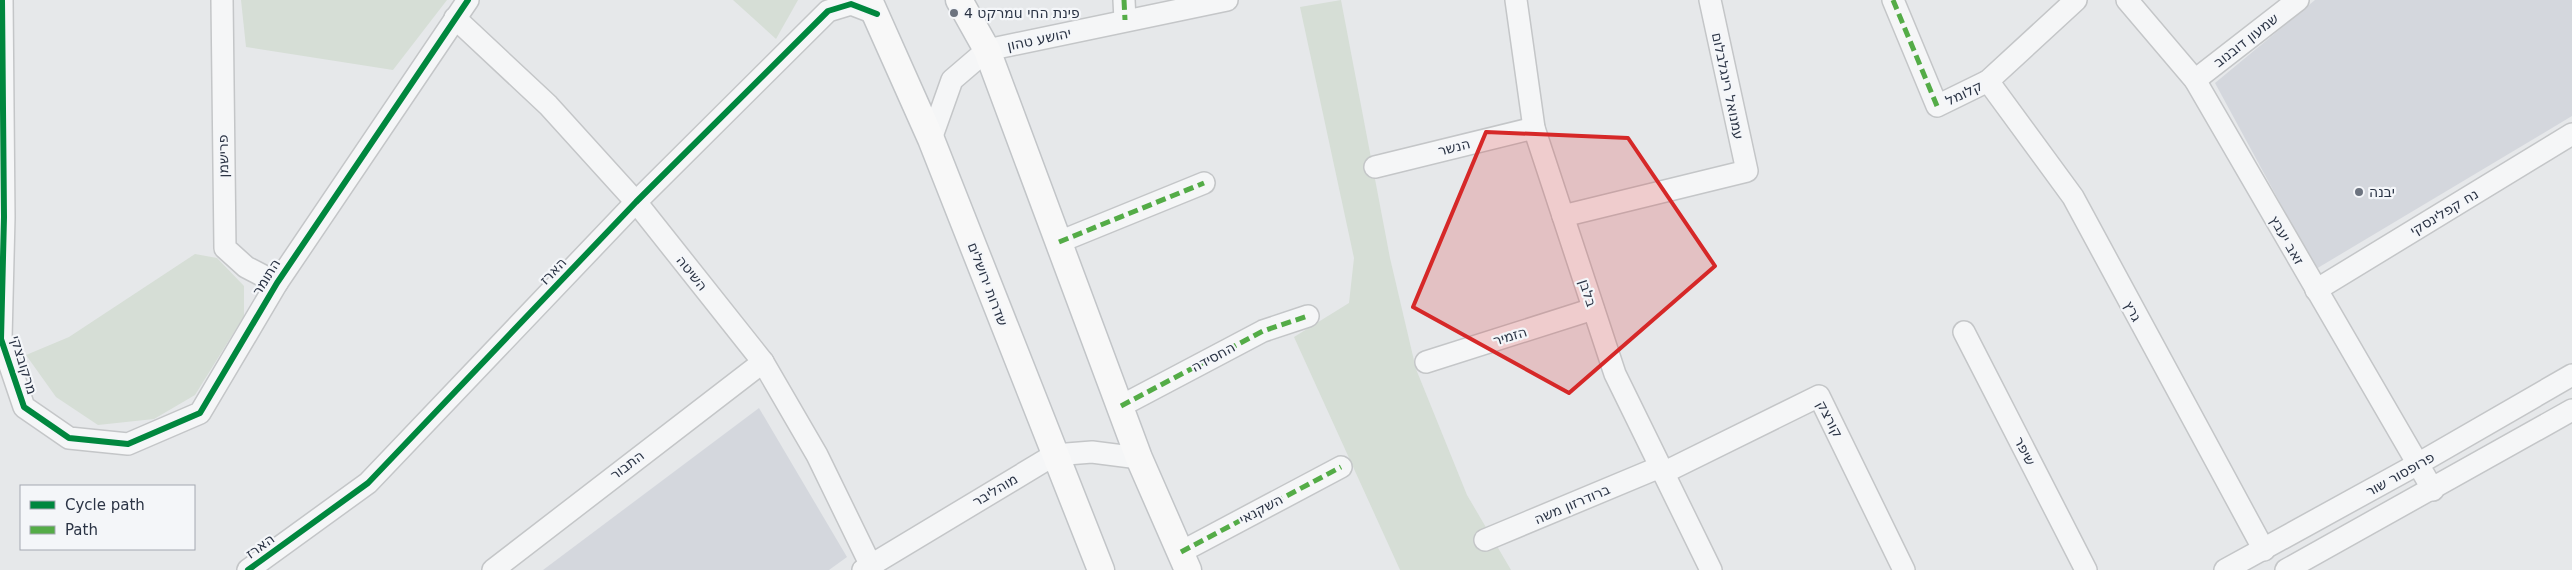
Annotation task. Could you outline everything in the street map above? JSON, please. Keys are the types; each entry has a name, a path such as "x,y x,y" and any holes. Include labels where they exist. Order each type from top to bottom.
{"main road":[{"path":"959,0 987,50 1140,458 1185,561"},
{"name":"שדרות ירושלים","path":"873,7 931,139 1054,455 1101,570"}],"street":[{"name":"מרקובצקי","path":"2,0 1,339 24,407"},
{"name":"פרישמן","path":"222,0 224,248 246,267 277,283"},
{"name":"התומר","path":"24,407 70,438 128,444 200,413 277,283 468,0"},
{"name":"יהושע טהון","path":"931,139 952,80 987,50 1124,10 1227,0"},
{"name":"בלבן","path":"1516,0 1534,128 1614,374 1711,570"},
{"name":"עמנואל רינגלבלום","path":"1563,216 1747,171 1710,0"},
{"name":"קלומל","path":"1893,0 1937,106 1988,81 2076,0"},
{"name":"זאב יעבץ","path":"2127,0 2195,80 2416,465 2433,490"},
{"name":"שמעון דובנוב","path":"2195,80 2298,0"},
{"name":"הארז","path":"248,570 368,483 636,202 828,11 851,4 873,7"},
{"name":"השיטה","path":"455,18 548,105 636,202 763,362 817,455 869,568"},
{"name":"גרץ","path":"1988,81 2073,197 2264,550"},
{"name":"הנשר","path":"1375,167 1534,128"},
{"name":"נח קפלינסקי","path":"2316,290 2572,134"},
{"path":"1059,242 1204,183"},
{"name":"הזמיר","path":"1426,362 1593,309"},
{"name":"החסידה","path":"1120,406 1263,331 1308,316"},
{"name":"שיפר","path":"1964,332 2086,570"},
{"name":"התבור","path":"493,570 763,362"},
{"path":"2286,570 2433,490 2572,408 2564,380"},
{"name":"פרופסור שור","path":"2225,570 2416,465 2564,380"},
{"name":"קורצק","path":"1662,470 1819,396 1904,570"},
{"name":"מוהליבר","path":"869,568 1054,455 1092,452 1140,458"},
{"name":"השקנאי","path":"1185,561 1341,467"},
{"name":"ברודרזון משה","path":"1485,540 1662,470"}],"highlighted area":[{"path":"1486,132 1628,138 1715,266 1569,393 1413,307"}],"shaded area":[{"path":"241,0 447,0 393,70 246,47"},
{"path":"733,0 798,0 776,39"},
{"path":"1341,0 1390,258 1416,369 1467,495 1511,570 1400,570 1294,337 1349,303 1354,258 1300,7"},
{"name":"יבנה","path":"2315,0 2572,0 2572,116 2316,269 2215,83"},
{"path":"195,254 217,258 244,286 244,316 195,395 154,419 98,425 56,397 26,355 69,337"},
{"path":"759,408 847,557 829,570 543,570"}],"marked path":[{"path":"1124,0 1125,20"},
{"path":"1893,0 1937,106"},
{"path":"1059,242 1204,183"},
{"path":"1121,406 1263,331 1308,316"},
{"path":"1181,552 1341,467"}],"cycle path":[{"path":"2,0 4,217 1,339 24,407 69,438 128,444 200,413 277,283 468,0"},
{"path":"248,570 368,483 636,202 828,11 851,4 877,14"}],"place":[{"name":"מרקט 4u פינת החי","path":"954,13"},
{"name":"יבנה","path":"2359,192"}]}
